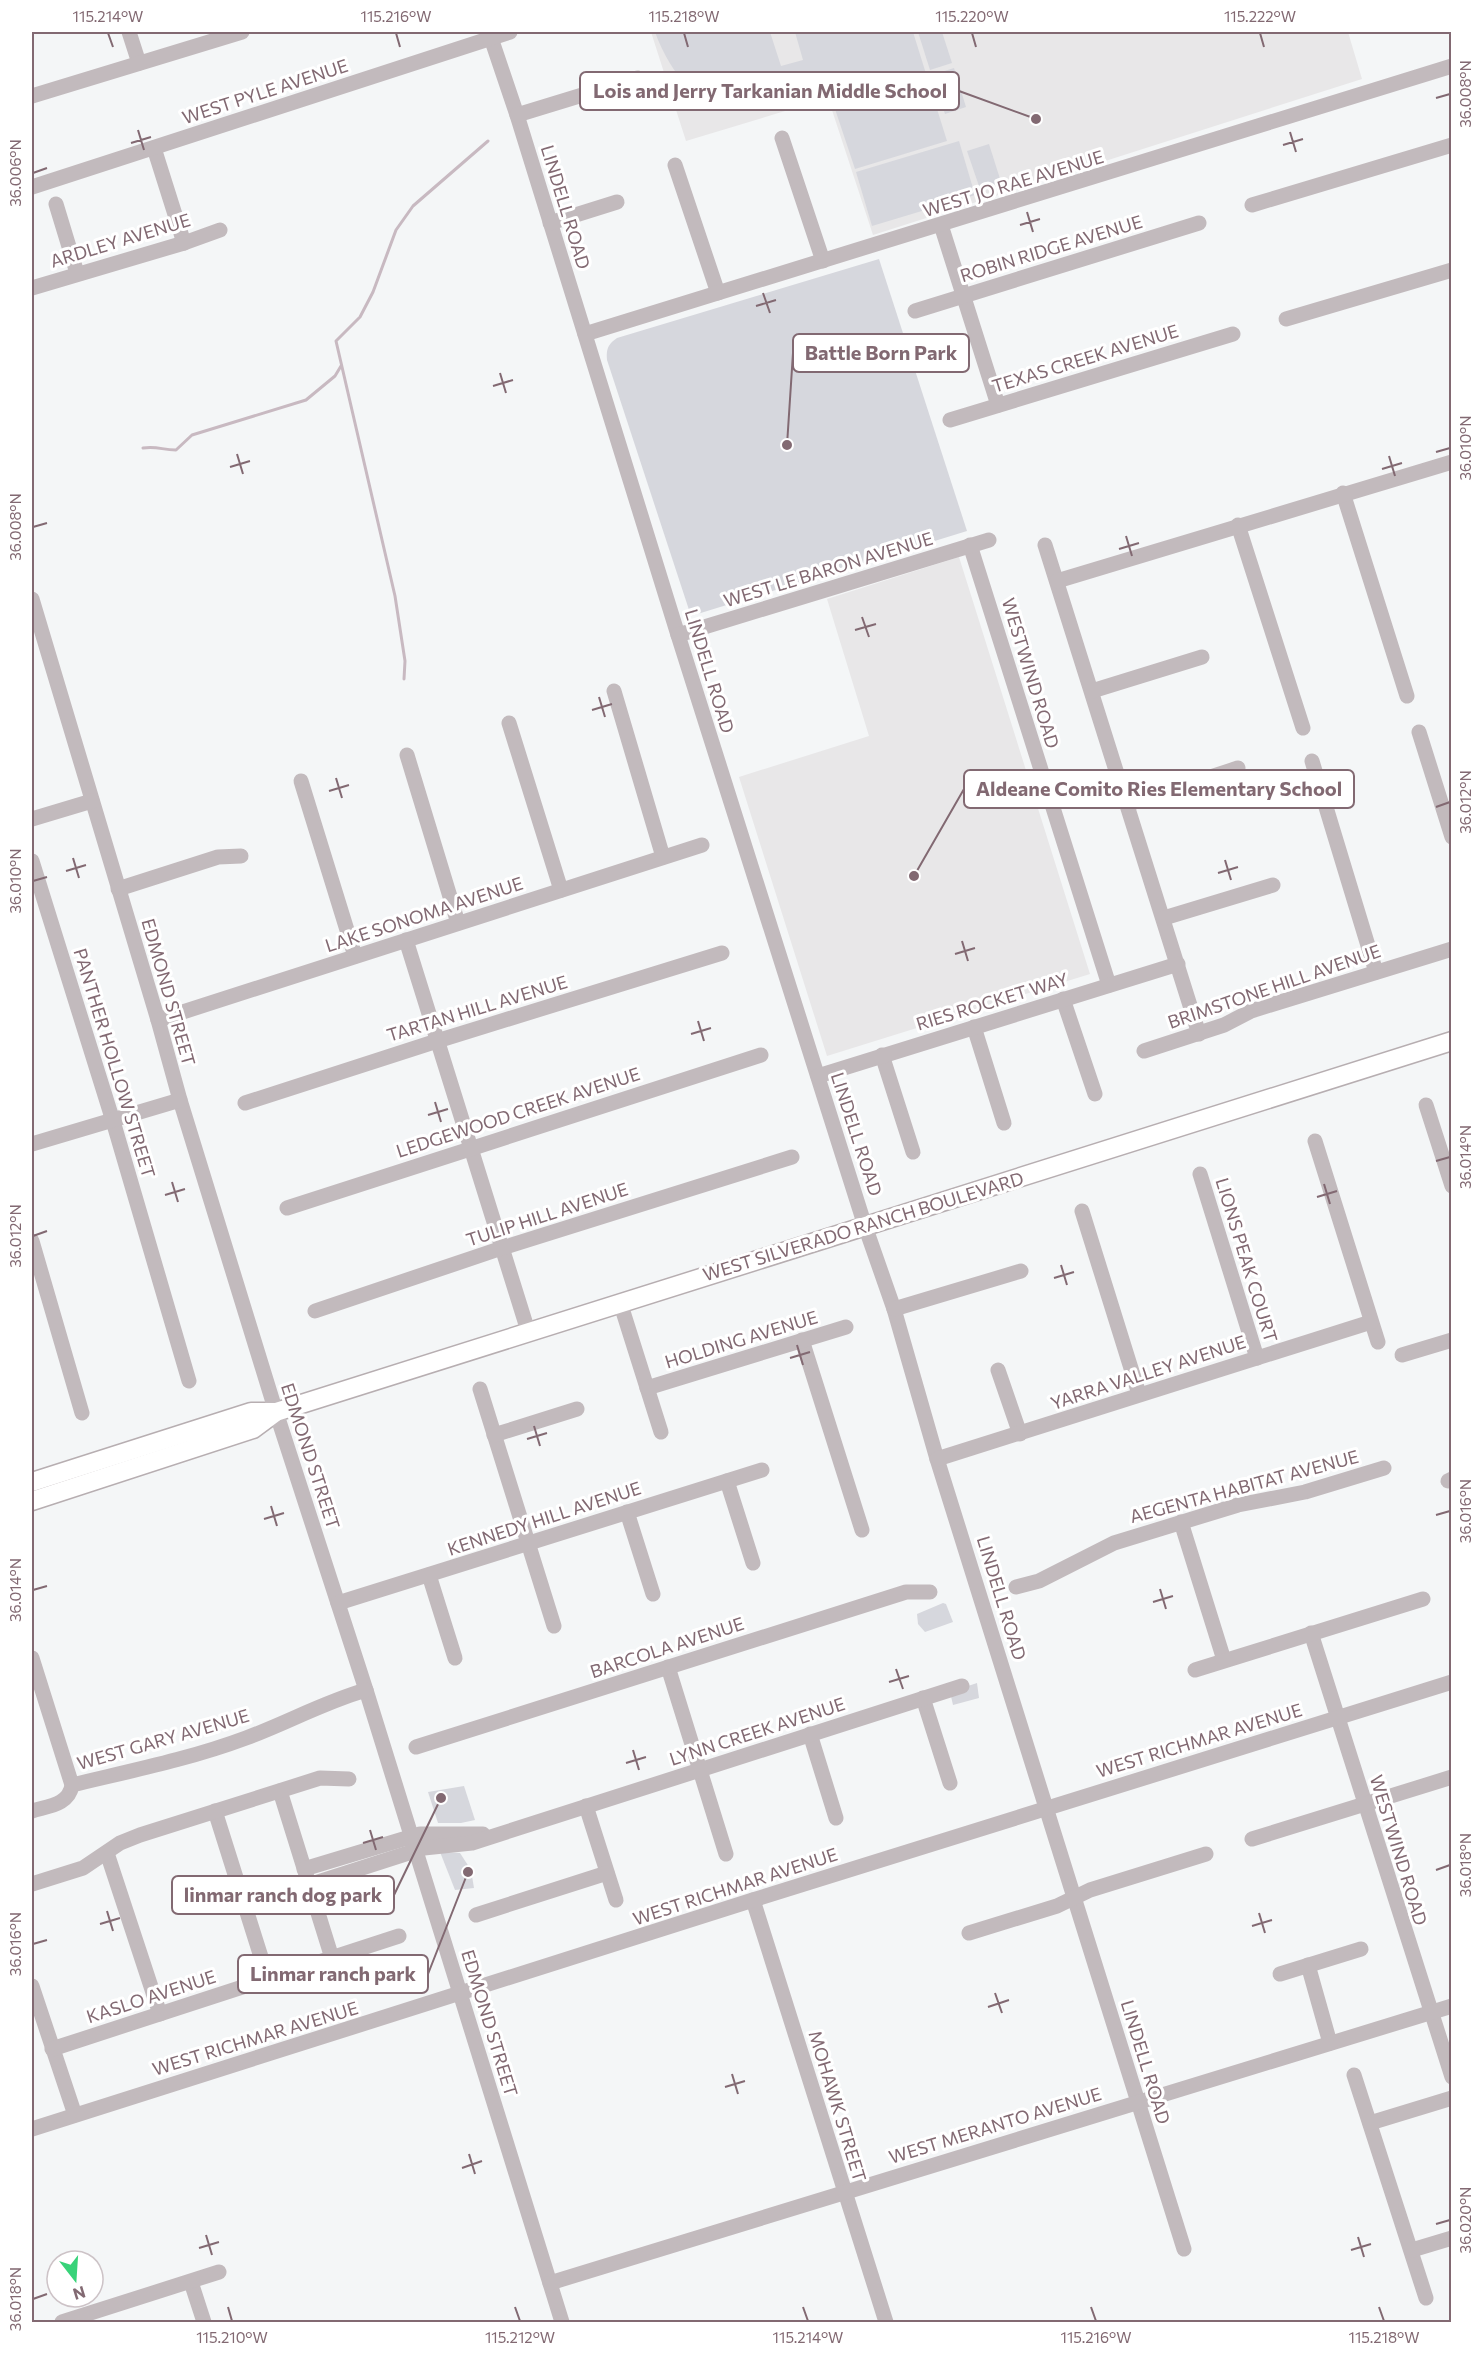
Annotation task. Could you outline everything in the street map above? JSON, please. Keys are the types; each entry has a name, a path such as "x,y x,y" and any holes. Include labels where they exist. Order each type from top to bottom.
{"main road":[{"name":"WEST SILVERADO RANCH BOULEVARD","path":"32,1501 253,1429 276,1413 528,1331 1452,1041"},
{"name":"WEST SILVERADO RANCH BOULEVARD","path":"32,1482 251,1412 276,1413"}],"street":[{"path":"129,32 139,63"},
{"path":"32,96 242,32"},
{"name":"WEST PYLE AVENUE","path":"32,187 490,34 510,32"},
{"name":"LINDELL ROAD","path":"490,34 865,1226 894,1310 937,1459 1184,2249"},
{"name":"WEST JO RAE AVENUE","path":"585,334 1452,66"},
{"path":"517,115 638,78"},
{"path":"782,138 823,261"},
{"path":"1252,205 1452,145"},
{"path":"154,148 184,243"},
{"path":"675,165 718,293"},
{"path":"550,223 617,202"},
{"path":"56,204 77,273"},
{"name":"ROBIN RIDGE AVENUE","path":"915,311 1198,223"},
{"path":"941,225 998,405"},
{"name":"ARDLEY AVENUE","path":"32,288 184,243 220,230"},
{"path":"1286,319 1452,270"},
{"name":"TEXAS CREEK AVENUE","path":"950,420 1233,334"},
{"path":"1057,581 1452,462"},
{"path":"1343,493 1407,696"},
{"path":"1238,525 1303,729"},
{"name":"WEST LE BARON AVENUE","path":"678,635 989,540"},
{"name":"WESTWIND ROAD","path":"970,545 1109,985"},
{"path":"1045,545 1199,1034"},
{"name":"EDMOND STREET","path":"32,599 180,1100 276,1413 366,1690 562,2322"},
{"path":"1092,691 1202,657"},
{"path":"614,691 663,858"},
{"path":"509,723 561,890"},
{"path":"1419,732 1452,837"},
{"path":"406,755 458,923"},
{"path":"1312,760 1376,972"},
{"path":"1128,804 1238,768"},
{"path":"301,781 355,956"},
{"path":"32,819 92,801"},
{"name":"LAKE SONOMA AVENUE","path":"158,1020 702,845"},
{"path":"118,890 218,857 241,856"},
{"name":"PANTHER HOLLOW STREET","path":"32,861 113,1121 189,1381"},
{"path":"1164,918 1273,885"},
{"path":"406,940 528,1331"},
{"name":"BRIMSTONE HILL AVENUE","path":"1144,1051 1224,1025 1251,1011 1452,949"},
{"name":"TARTAN HILL AVENUE","path":"245,1103 722,953"},
{"name":"RIES ROCKET WAY","path":"818,1076 1178,963"},
{"path":"1063,999 1095,1094"},
{"path":"974,1027 1004,1123"},
{"name":"LEDGEWOOD CREEK AVENUE","path":"287,1208 761,1054"},
{"path":"882,1055 913,1152"},
{"path":"32,1144 180,1100"},
{"path":"1426,1105 1452,1186"},
{"path":"1315,1141 1378,1342"},
{"name":"TULIP HILL AVENUE","path":"315,1311 502,1248 792,1157"},
{"name":"LIONS PEAK COURT","path":"1200,1174 1257,1358"},
{"path":"1082,1211 1139,1394"},
{"path":"32,1241 82,1413"},
{"path":"894,1310 1021,1271"},
{"path":"620,1302 661,1432"},
{"name":"YARRA VALLEY AVENUE","path":"937,1459 1371,1322"},
{"name":"HOLDING AVENUE","path":"647,1388 846,1327"},
{"path":"1402,1355 1452,1340"},
{"path":"802,1341 862,1530"},
{"path":"998,1370 1020,1434"},
{"path":"480,1389 554,1626"},
{"path":"494,1436 577,1409"},
{"name":"AEGENTA HABITAT AVENUE","path":"1016,1587 1039,1581 1114,1543 1238,1505 1305,1492 1384,1468"},
{"name":"KENNEDY HILL AVENUE","path":"338,1603 762,1470"},
{"path":"726,1480 753,1563"},
{"path":"627,1512 653,1594"},
{"path":"1180,1522 1224,1660"},
{"path":"429,1575 455,1658"},
{"name":"BARCOLA AVENUE","path":"416,1747 906,1592 930,1592"},
{"path":"1195,1670 1423,1599"},
{"name":"WESTWIND ROAD","path":"1311,1633 1452,2077"},
{"path":"32,1658 71,1790"},
{"path":"668,1667 726,1854"},
{"name":"WEST RICHMAR AVENUE","path":"32,2129 753,1900 1452,1682"},
{"name":"LYNN CREEK AVENUE","path":"304,1869 414,1844 464,1845 962,1686"},
{"name":"WEST GARY AVENUE","path":"32,1811 62,1801 71,1790 246,1738 337,1698 366,1690"},
{"path":"923,1698 950,1783"},
{"path":"810,1734 836,1818"},
{"path":"1252,1839 1452,1777"},
{"path":"32,1884 83,1868 140,1835 320,1778 349,1779"},
{"path":"280,1791 332,1958"},
{"path":"586,1806 616,1900"},
{"path":"215,1811 268,1978"},
{"name":"LYNN CREEK AVENUE","path":"309,1885 414,1844"},
{"path":"107,1853 160,2014"},
{"path":"969,1933 1058,1906 1090,1890 1206,1854"},
{"path":"476,1915 607,1873"},
{"name":"MOHAWK STREET","path":"753,1900 843,2192 886,2322"},
{"name":"KASLO AVENUE","path":"52,2049 399,1936"},
{"path":"1280,1974 1361,1949"},
{"path":"1308,1965 1330,2043"},
{"path":"32,1986 75,2115"},
{"name":"WEST MERANTO AVENUE","path":"550,2283 1452,2006"},
{"path":"1354,2075 1426,2298"},
{"path":"1370,2123 1452,2098"},
{"path":"1412,2250 1452,2238"},
{"path":"62,2322 219,2272"},
{"path":"191,2282 204,2322"}],"shaded area":[{"path":"651,32 1348,32 1362,79 873,235 828,98 686,141"},
{"path":"655,32 770,32 781,66 803,60 795,32 913,32 947,141 855,169 829,91 766,109 738,109 720,106 705,99 680,78 670,64"},
{"path":"918,32 942,32 952,63 930,70"},
{"path":"954,68 966,107 945,114 932,75"},
{"path":"959,141 975,195 872,226 856,172"},
{"path":"989,144 1001,182 980,189 967,151"},
{"path":"879,259 967,531 691,616 607,360 608,347 617,338"},
{"path":"959,557 1090,974 827,1056 739,777 869,736 827,599"},
{"path":"943,1603 946,1604 953,1622 925,1632 918,1624 917,1614"},
{"path":"977,1683 979,1698 953,1705 950,1692"},
{"path":"464,1786 475,1820 461,1823 438,1823 428,1792"},
{"path":"440,1852 460,1853 471,1870 474,1888 455,1890"}],"waterway":[{"path":"404,679 405,661 395,596 336,341 360,317 373,292 396,230 413,206 488,141"},
{"path":"143,448 176,450 192,435 306,400 335,376 341,366"}],"place":[{"name":"Lois and Jerry Tarkanian Middle School","path":"1036,119"},
{"name":"Battle Born Park","path":"787,445"},
{"name":"Aldeane Comito Ries Elementary School","path":"914,876"},
{"name":"linmar ranch dog park","path":"441,1798"},
{"name":"Linmar ranch park","path":"468,1872"}]}
